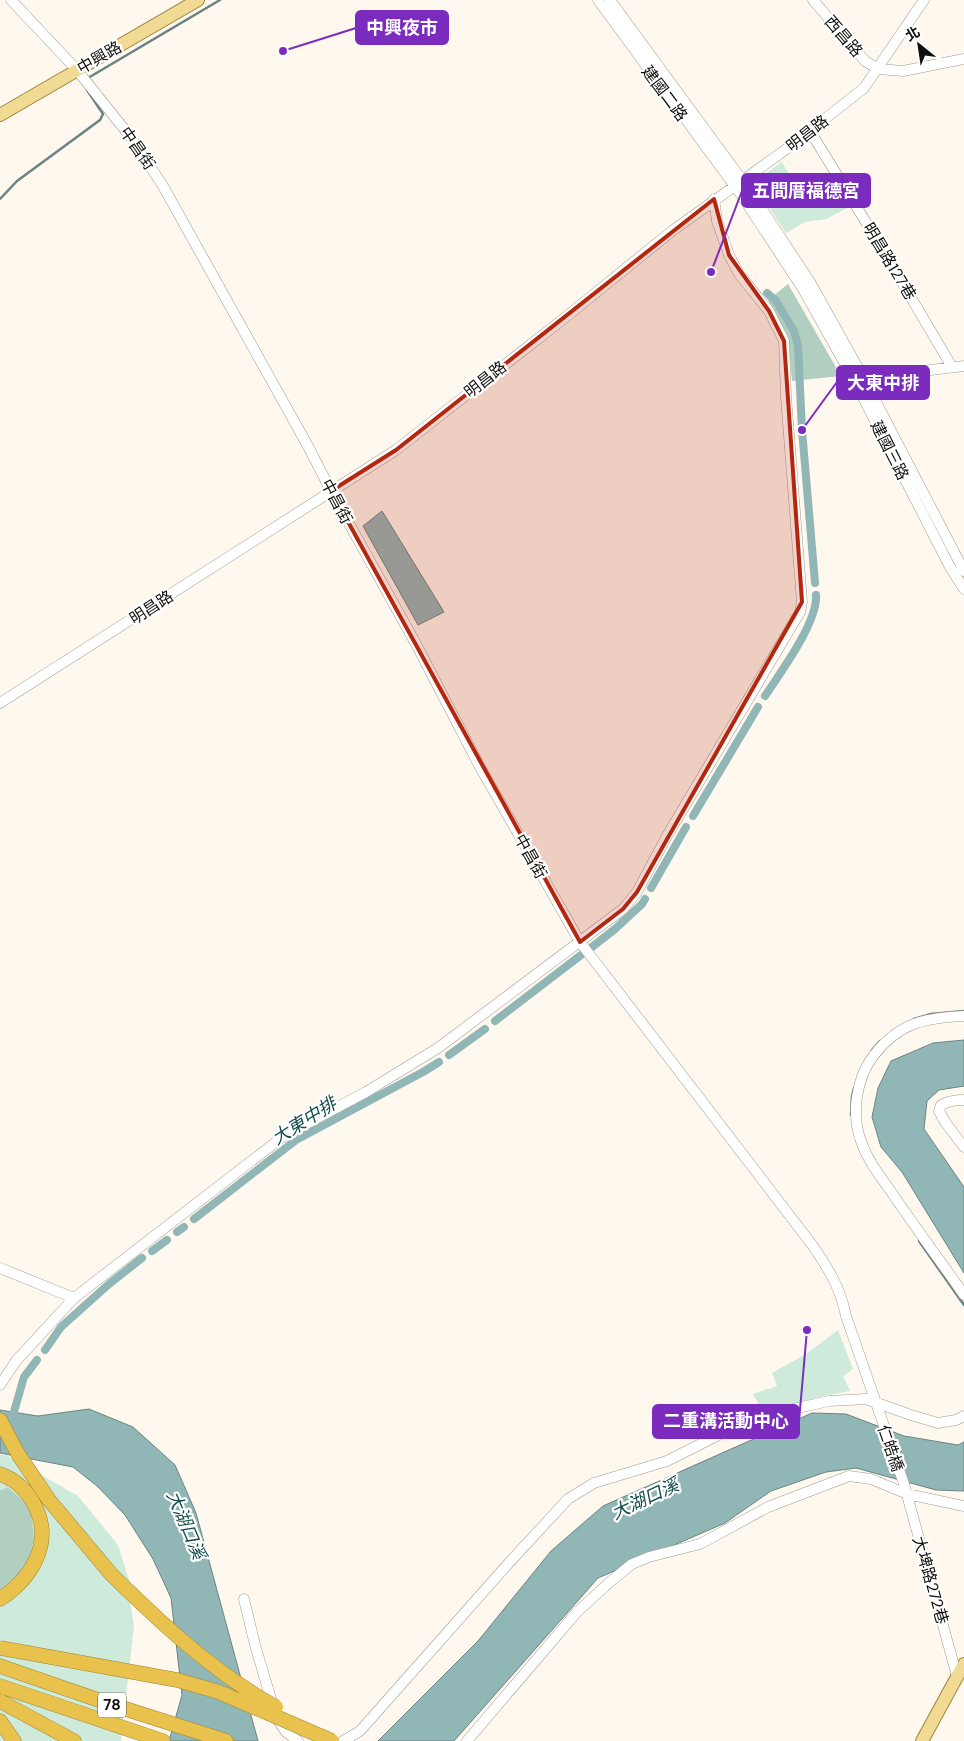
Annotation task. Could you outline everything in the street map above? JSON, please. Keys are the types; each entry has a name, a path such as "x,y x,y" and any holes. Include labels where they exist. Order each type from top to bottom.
{"highway":[{"path":"0,1420 18,1454 49,1500 111,1574 158,1620 219,1669 260,1698 311,1726 333,1741"},
{"path":"0,1474 21,1485 32,1501 40,1518 43,1534 38,1556 31,1570 13,1591 0,1599"},
{"path":"0,1648 177,1680 219,1692 333,1741"},
{"name":"78","path":"0,1666 226,1741"},
{"name":"78","path":"0,1686 163,1741"},
{"path":"0,1701 74,1741"},
{"path":"0,1721 14,1741"}],"main road":[{"name":"中興路","path":"0,114 82,77 198,0"},
{"path":"922,1741 964,1664"}],"street":[{"name":"中昌街","path":"11,0 82,77 133,140 164,186 416,644 480,767 580,942 813,1246 832,1274 876,1402"},
{"name":"建國二路","path":"598,0 738,183"},
{"name":"建國二路","path":"610,0 738,183"},
{"name":"西昌路","path":"813,0 865,61 878,68"},
{"name":"明昌路","path":"0,703 331,492 407,441 672,231 810,131 864,88 924,0"},
{"path":"878,68 903,71 964,59"},
{"name":"明昌路127巷","path":"810,131 952,367"},
{"name":"建國三路","path":"738,183 810,282 858,378 959,565 964,588"},
{"path":"0,1385 16,1361 74,1298 285,1135 366,1092 438,1048 623,909 637,892 667,836 800,612 802,602 784,341 769,312 740,274 729,255 717,220 714,200"},
{"path":"858,378 964,366"},
{"path":"964,1016 932,1018 904,1028 881,1046 870,1060 862,1075 856,1101 856,1119 865,1152 964,1295"},
{"path":"964,1100 954,1100 945,1103 939,1111 964,1147"},
{"path":"0,1268 74,1298"},
{"path":"344,1741 360,1731 457,1620 568,1499 594,1483 667,1461 752,1418 829,1401 866,1399 938,1423 956,1420 964,1416"},
{"name":"仁皓橋","path":"876,1402 905,1489"},
{"path":"467,1741 577,1612 632,1564 649,1557 700,1544 768,1507 849,1476 871,1479 964,1506"},
{"name":"大埤路272巷","path":"905,1489 957,1676"},
{"path":"244,1599 255,1645 277,1719 286,1732 298,1741"}],"highlighted area":[{"path":"714,199 729,255 769,311 784,341 802,602 637,892 623,909 580,942 331,491 396,450"}],"green space":[{"path":"782,162 793,181 834,176 851,206 826,219 805,222 786,233 756,188 758,179"},
{"path":"788,284 841,376 792,381 788,336 768,300"},
{"path":"838,1330 853,1369 843,1376 850,1391 763,1412 753,1394 777,1386 772,1373 806,1354"},
{"path":"0,1455 6,1455 78,1496 118,1545 131,1586 130,1601 134,1626 121,1741 0,1741"},
{"path":"7,1487 31,1510 34,1540 27,1566 0,1590 0,1490"}],"water":[{"path":"382,511 444,612 418,625 363,526"},
{"path":"964,1040 964,1086 939,1090 927,1101 924,1129 964,1187 964,1273 902,1172 881,1147 872,1117 878,1088 891,1061 933,1043"},
{"name":"大湖口溪","path":"89,1409 133,1427 175,1465 196,1513 258,1741 169,1741 182,1695 171,1598 153,1559 125,1515 97,1486 73,1467 0,1453 0,1410 38,1416"},
{"name":"大湖口溪","path":"812,1413 846,1414 904,1436 958,1445 964,1442 964,1491 936,1490 856,1468 826,1472 771,1491 725,1523 598,1578 454,1741 378,1741 478,1641 551,1551 603,1506"}],"waterway":[{"path":"88,78 220,0"},
{"path":"0,199 17,181 100,120 103,114 87,90"},
{"name":"大東中排","path":"767,293 776,301 794,331 798,346 802,430 815,583"},
{"name":"大東中排","path":"765,696 805,633 815,606 816,595"},
{"name":"大東中排","path":"693,816 758,707"},
{"name":"大東中排","path":"651,888 686,827"},
{"name":"大東中排","path":"592,947 615,929 645,899"},
{"name":"大東中排","path":"495,1021 581,955"},
{"path":"914,1019 931,1014 964,1011"},
{"name":"大東中排","path":"449,1055 485,1029"},
{"path":"872,1050 880,1041"},
{"name":"大東中排","path":"194,1219 296,1140 439,1062"},
{"path":"851,1115 854,1088"},
{"name":"大東中排","path":"177,1232 184,1227"},
{"name":"大東中排","path":"152,1251 167,1240"},
{"path":"919,1241 964,1305"},
{"name":"大東中排","path":"45,1350 61,1327 109,1284 142,1258"},
{"name":"大東中排","path":"11,1422 24,1377 37,1360"}],"place":[{"name":"中興夜市","path":"283,51"},
{"name":"五間厝福德宮","path":"711,272"},
{"name":"大東中排","path":"802,430"},
{"name":"二重溝活動中心","path":"807,1330"}]}
